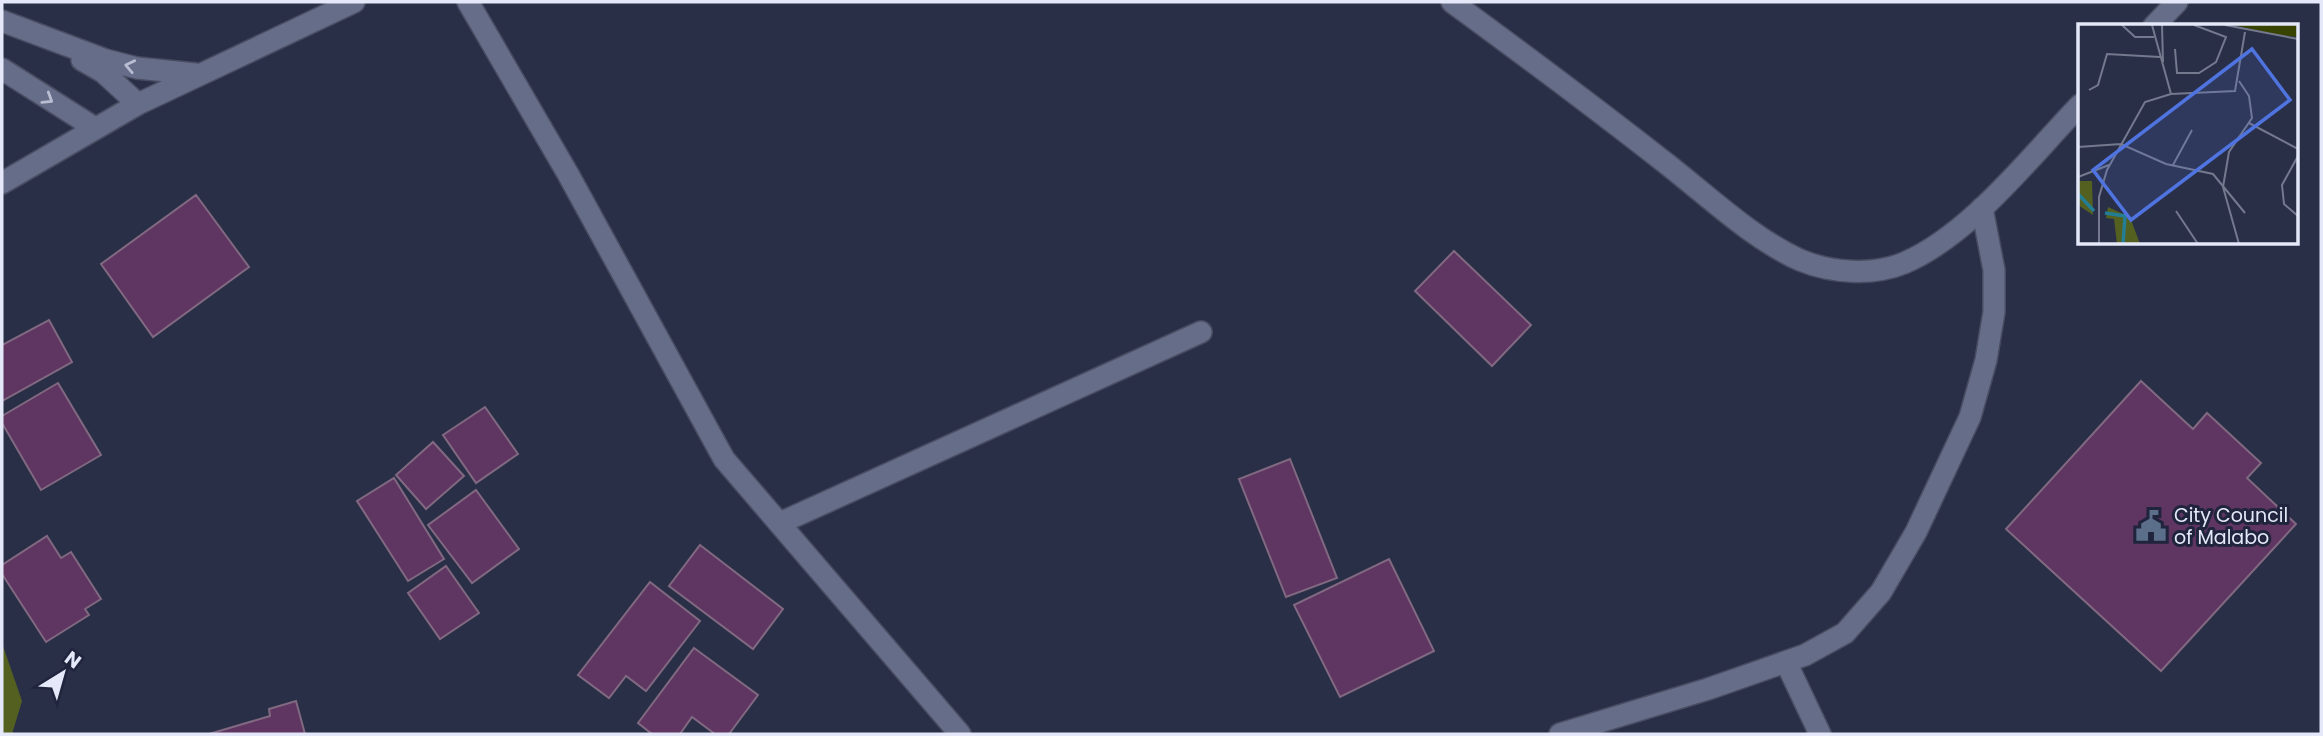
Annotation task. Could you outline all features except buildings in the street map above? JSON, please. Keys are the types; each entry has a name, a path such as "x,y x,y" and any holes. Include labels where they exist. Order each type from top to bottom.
{"street":[{"path":"2,183 138,104 354,2"},
{"path":"468,2 568,174 724,458 960,734"},
{"path":"1452,2 1595,108 1767,242 1802,260 1838,271 1871,270 1903,263 1941,241 1982,208 2078,107"},
{"path":"2156,24 2177,2"},
{"path":"2,21 106,60 137,68 198,74"},
{"path":"48,39 103,72 138,104"},
{"path":"2,69 95,128"},
{"path":"1560,734 1805,655 1845,633 1881,593 1916,532 1970,416 1986,360 1994,312 1994,270 1982,208"},
{"path":"780,523 1201,332"},
{"path":"1786,662 1820,734"}],"green space":[{"path":"2,643 22,701 12,734 2,734"}],"place":[{"name":"City Council of Malabo","path":"2151,526"}]}
